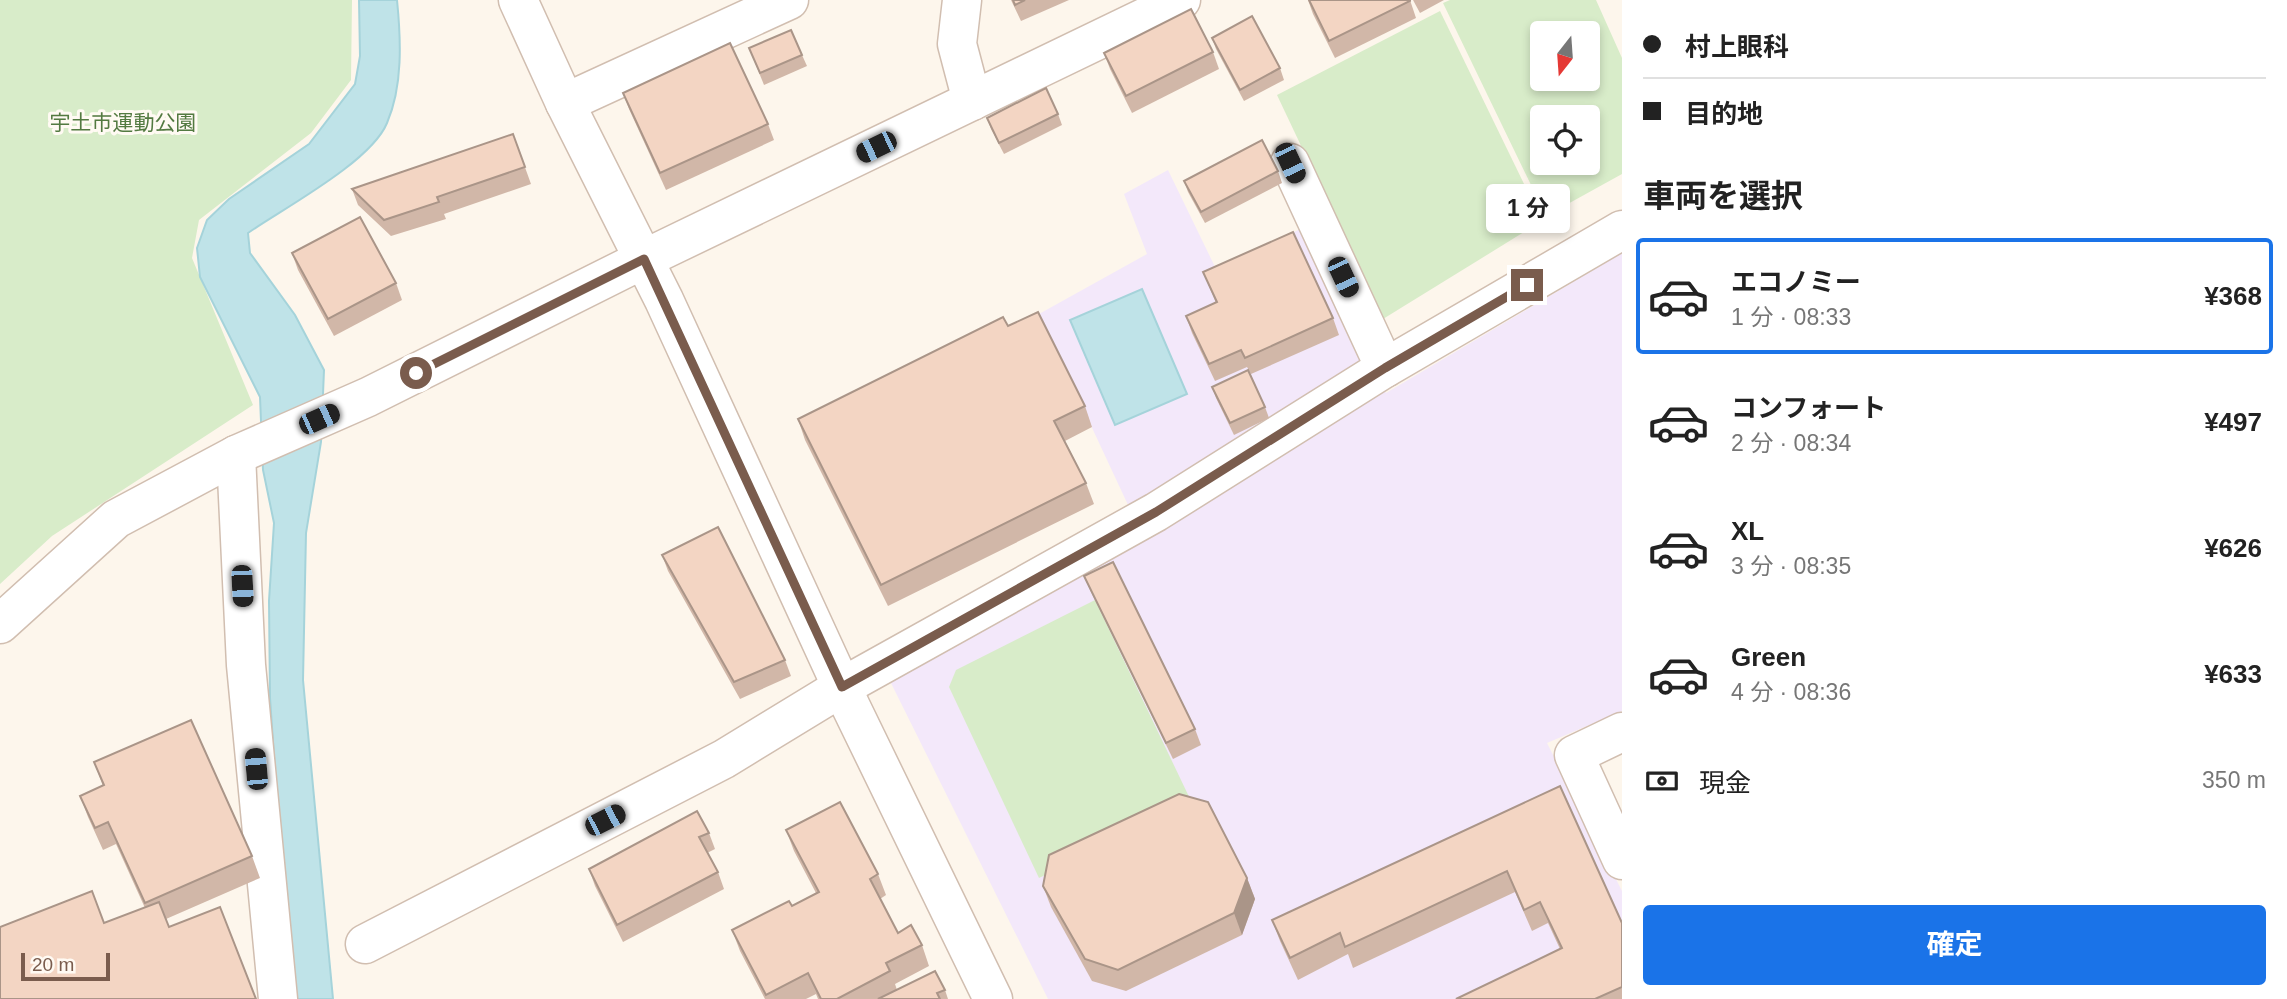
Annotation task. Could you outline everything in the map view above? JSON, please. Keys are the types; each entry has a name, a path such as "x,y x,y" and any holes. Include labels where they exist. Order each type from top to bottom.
{"street":[{"path":"519,0 565,103 644,259 842,687 993,999"},
{"path":"565,103 789,0"},
{"path":"962,0 957,44 972,101"},
{"path":"0,624 116,519 253,448 368,397 644,259 1181,0"},
{"path":"1290,163 1385,368"},
{"path":"365,944 724,759 842,687 1156,512 1385,368 1622,230"},
{"path":"253,448 246,665 278,999"},
{"path":"1622,732 1574,755 1622,860"}],"shaded area":[{"path":"1168,170 1217,271 1306,226 1386,393 1622,253 1622,711 1547,743 1622,891 1622,999 1048,999 888,677 1142,535 1039,314 1147,254 1124,194"}],"green space":[{"name":"宇土市運動公園","path":"0,0 352,0 351,80 311,133 199,220 192,258 253,405 52,536 0,584"},
{"path":"1450,0 1596,0 1622,58 1622,174 1546,216 1443,3"},
{"path":"1440,11 1542,221 1383,319 1277,95"},
{"path":"1095,600 1192,803 1039,878 949,687 956,670"}],"water":[{"path":"359,0 397,0 400,47 398,78 387,123 364,153 325,183 248,233 250,253 295,315 324,370 321,442 306,533 303,680 333,999 296,999 284,902 270,698 269,601 274,523 263,470 260,397 200,277 197,248 207,220 229,199 309,144 355,84 360,56"},
{"path":"1142,289 1187,394 1115,425 1070,320"}],"building":[{"path":"1309,0 1410,0 1410,1 1329,41"},
{"path":"1191,9 1213,52 1126,96 1104,53"},
{"path":"1252,16 1280,68 1240,90 1212,38"},
{"path":"791,30 802,55 760,73 749,48"},
{"path":"730,43 768,124 660,173 623,93"},
{"path":"1046,88 1058,114 999,143 987,118"},
{"path":"513,134 525,167 437,197 439,202 384,220 352,189"},
{"path":"1262,140 1278,171 1201,212 1184,181"},
{"path":"360,217 396,283 328,319 292,253"},
{"path":"1293,232 1333,318 1245,358 1241,350 1209,364 1186,316 1217,302 1203,272"},
{"path":"1038,312 1085,406 1054,421 1086,483 881,585 798,419 1003,317 1008,326"},
{"path":"1248,370 1265,407 1230,423 1212,387"},
{"path":"718,527 785,660 734,682 662,555"},
{"path":"1113,562 1195,729 1166,743 1084,576"},
{"path":"191,720 252,856 145,903 108,822 95,828 80,796 104,785 94,762"},
{"path":"1560,786 1622,923 1622,987 1595,999 1456,999 1562,948 1540,902 1524,910 1507,871 1345,947 1340,933 1290,958 1272,920"},
{"path":"1179,794 1208,802 1247,878 1234,913 1118,970 1085,959 1043,886 1049,855"},
{"path":"840,802 878,874 870,879 898,933 911,925 922,945 886,963 890,971 837,999 821,999 808,973 766,995 732,930 789,901 792,906 819,892 786,830"},
{"path":"697,811 709,833 699,837 718,872 617,925 589,869"},
{"path":"92,891 104,923 159,902 169,927 220,907 256,999 0,999 0,927"},
{"path":"935,971 945,990 937,993 940,999 878,999"}],"route":[{"path":"416,373 644,259 842,687 1156,512 1385,368 1527,285"}]}
